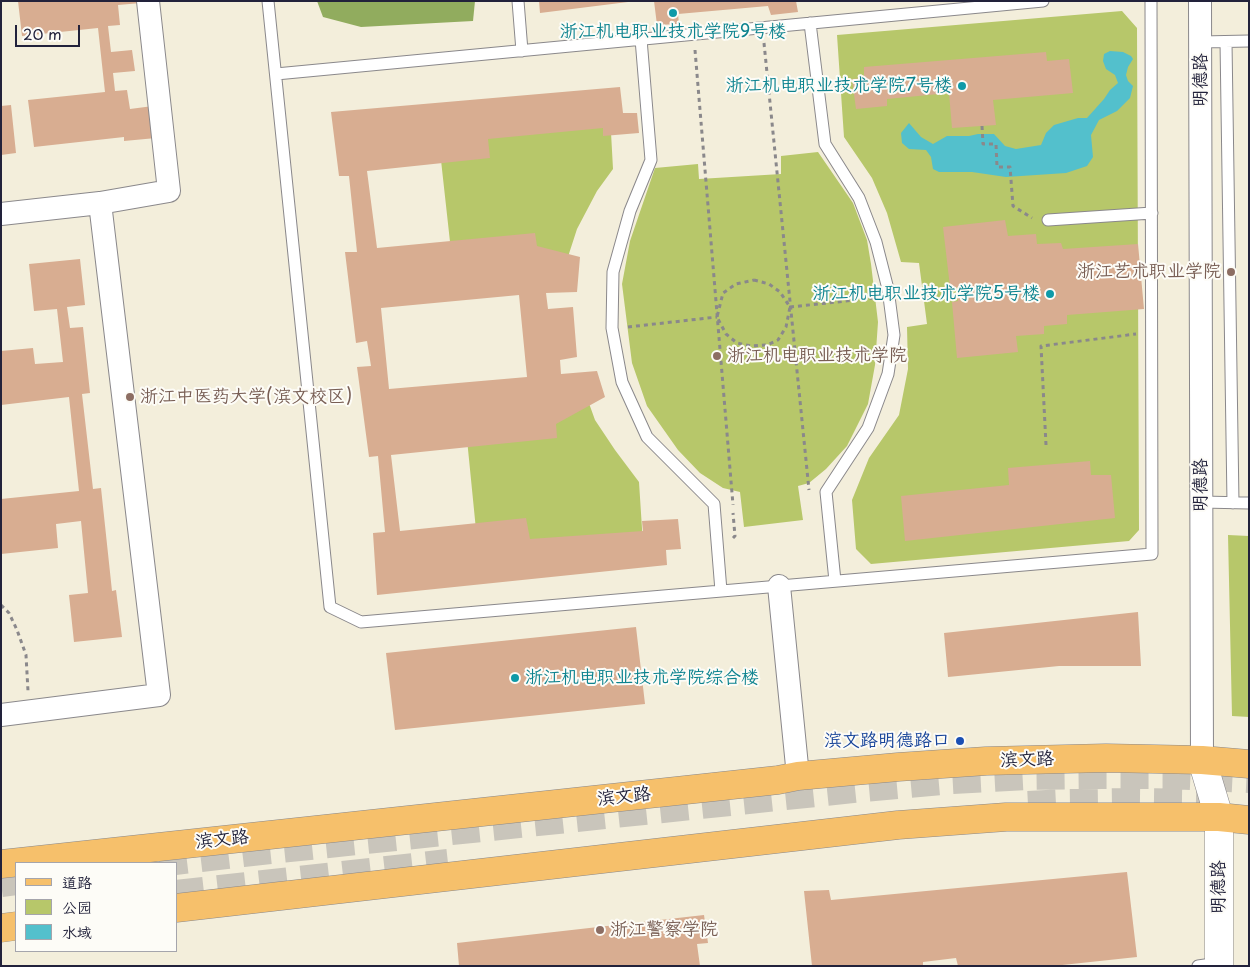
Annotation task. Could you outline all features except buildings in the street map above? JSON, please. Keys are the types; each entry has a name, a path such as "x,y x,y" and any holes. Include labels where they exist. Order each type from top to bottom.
{"main road":[{"name":"滨文路","path":"19,862 768,781 798,776 898,767 986,761 1106,758 1202,760 1249,764"},
{"path":"178,908 898,825 1006,816 1219,816 1249,820"},
{"name":"滨文路","path":"1,864 15,862"},
{"path":"1,928 15,926"}],"street":[{"path":"1,214 100,203 169,191 148,1"},
{"name":"明德路","path":"1200,1 1202,760 1219,816 1212,965"},
{"path":"1,715 158,695 100,203"},
{"path":"779,586 798,776"}],"lane":[{"path":"268,1 330,608 361,622 1152,554 1151,1"},
{"path":"518,1 522,51"},
{"path":"276,74 762,28 936,6 1043,1"},
{"path":"810,23 825,144 859,198 876,242 889,297 894,335 888,374 868,428 826,492 835,581"},
{"path":"641,39 651,160 630,211 613,272 612,328 622,382 648,437 714,504 721,591"},
{"path":"1201,42 1249,41"},
{"path":"1226,42 1233,503"},
{"path":"1048,220 1152,214"},
{"path":"1201,502 1249,503"}],"path":[{"path":"762,28 809,493"},
{"path":"693,34 735,536 718,553"},
{"path":"982,128 983,144 996,144 997,167 1010,167 1013,206 1034,218 1048,220"},
{"path":"754,280 769,284 780,292 790,307 786,328 778,340 767,345 751,346 738,343 726,334 717,317 723,293 736,284 754,280"},
{"path":"790,307 889,297"},
{"path":"612,328 717,317"},
{"path":"1046,445 1041,346 1152,332"},
{"path":"1,605 10,613 26,655 28,712"}],"green space":[{"path":"317,1 475,1 473,21 361,27 323,17"},
{"path":"1122,11 1137,28 1139,530 1129,541 871,564 856,549 852,500 869,458 899,415 908,369 907,327 927,324 919,263 901,262 887,213 872,178 844,137 837,35"},
{"path":"610,114 613,169 597,191 577,229 565,266 453,269 438,133"},
{"path":"818,152 853,203 867,240 878,322 875,365 868,404 847,446 826,469 809,483 798,486 803,520 744,527 740,492 723,488 700,473 678,450 647,406 632,363 622,284 630,241 655,168 698,164 699,179 781,174 781,156"},
{"path":"586,395 595,420 639,482 643,544 478,550 464,409"},
{"path":"1228,535 1249,536 1249,717 1232,716"}],"water":[{"path":"1110,51 1123,52 1133,59 1126,75 1128,81 1133,86 1130,98 1117,111 1099,120 1091,135 1093,157 1087,166 1066,173 1006,177 972,172 939,172 933,169 931,157 926,150 909,149 902,143 901,133 909,123 921,137 933,144 947,136 994,134 1005,146 1016,149 1041,145 1046,133 1054,125 1078,118 1087,118 1118,83 1115,75 1106,69 1103,61 1104,54"}],"tunnel":[{"path":"167,862 952,780 1027,776 1103,775 1169,775 1249,779"},
{"path":"1028,805 1132,802 1237,805"},
{"path":"178,894 448,863"},
{"path":"1,883 15,881"}],"place":[{"name":"浙江机电职业技术学院9号楼","path":"673,13"},
{"name":"浙江机电职业技术学院7号楼","path":"962,86"},
{"name":"浙江艺术职业学院","path":"1231,272"},
{"name":"浙江机电职业技术学院5号楼","path":"1050,294"},
{"name":"浙江机电职业技术学院","path":"717,356"},
{"name":"浙江中医药大学(滨文校区)","path":"130,397"},
{"name":"浙江机电职业技术学院综合楼","path":"515,678"},
{"name":"滨文路明德路口","path":"960,741"},
{"name":"浙江警察学院","path":"600,930"}]}
